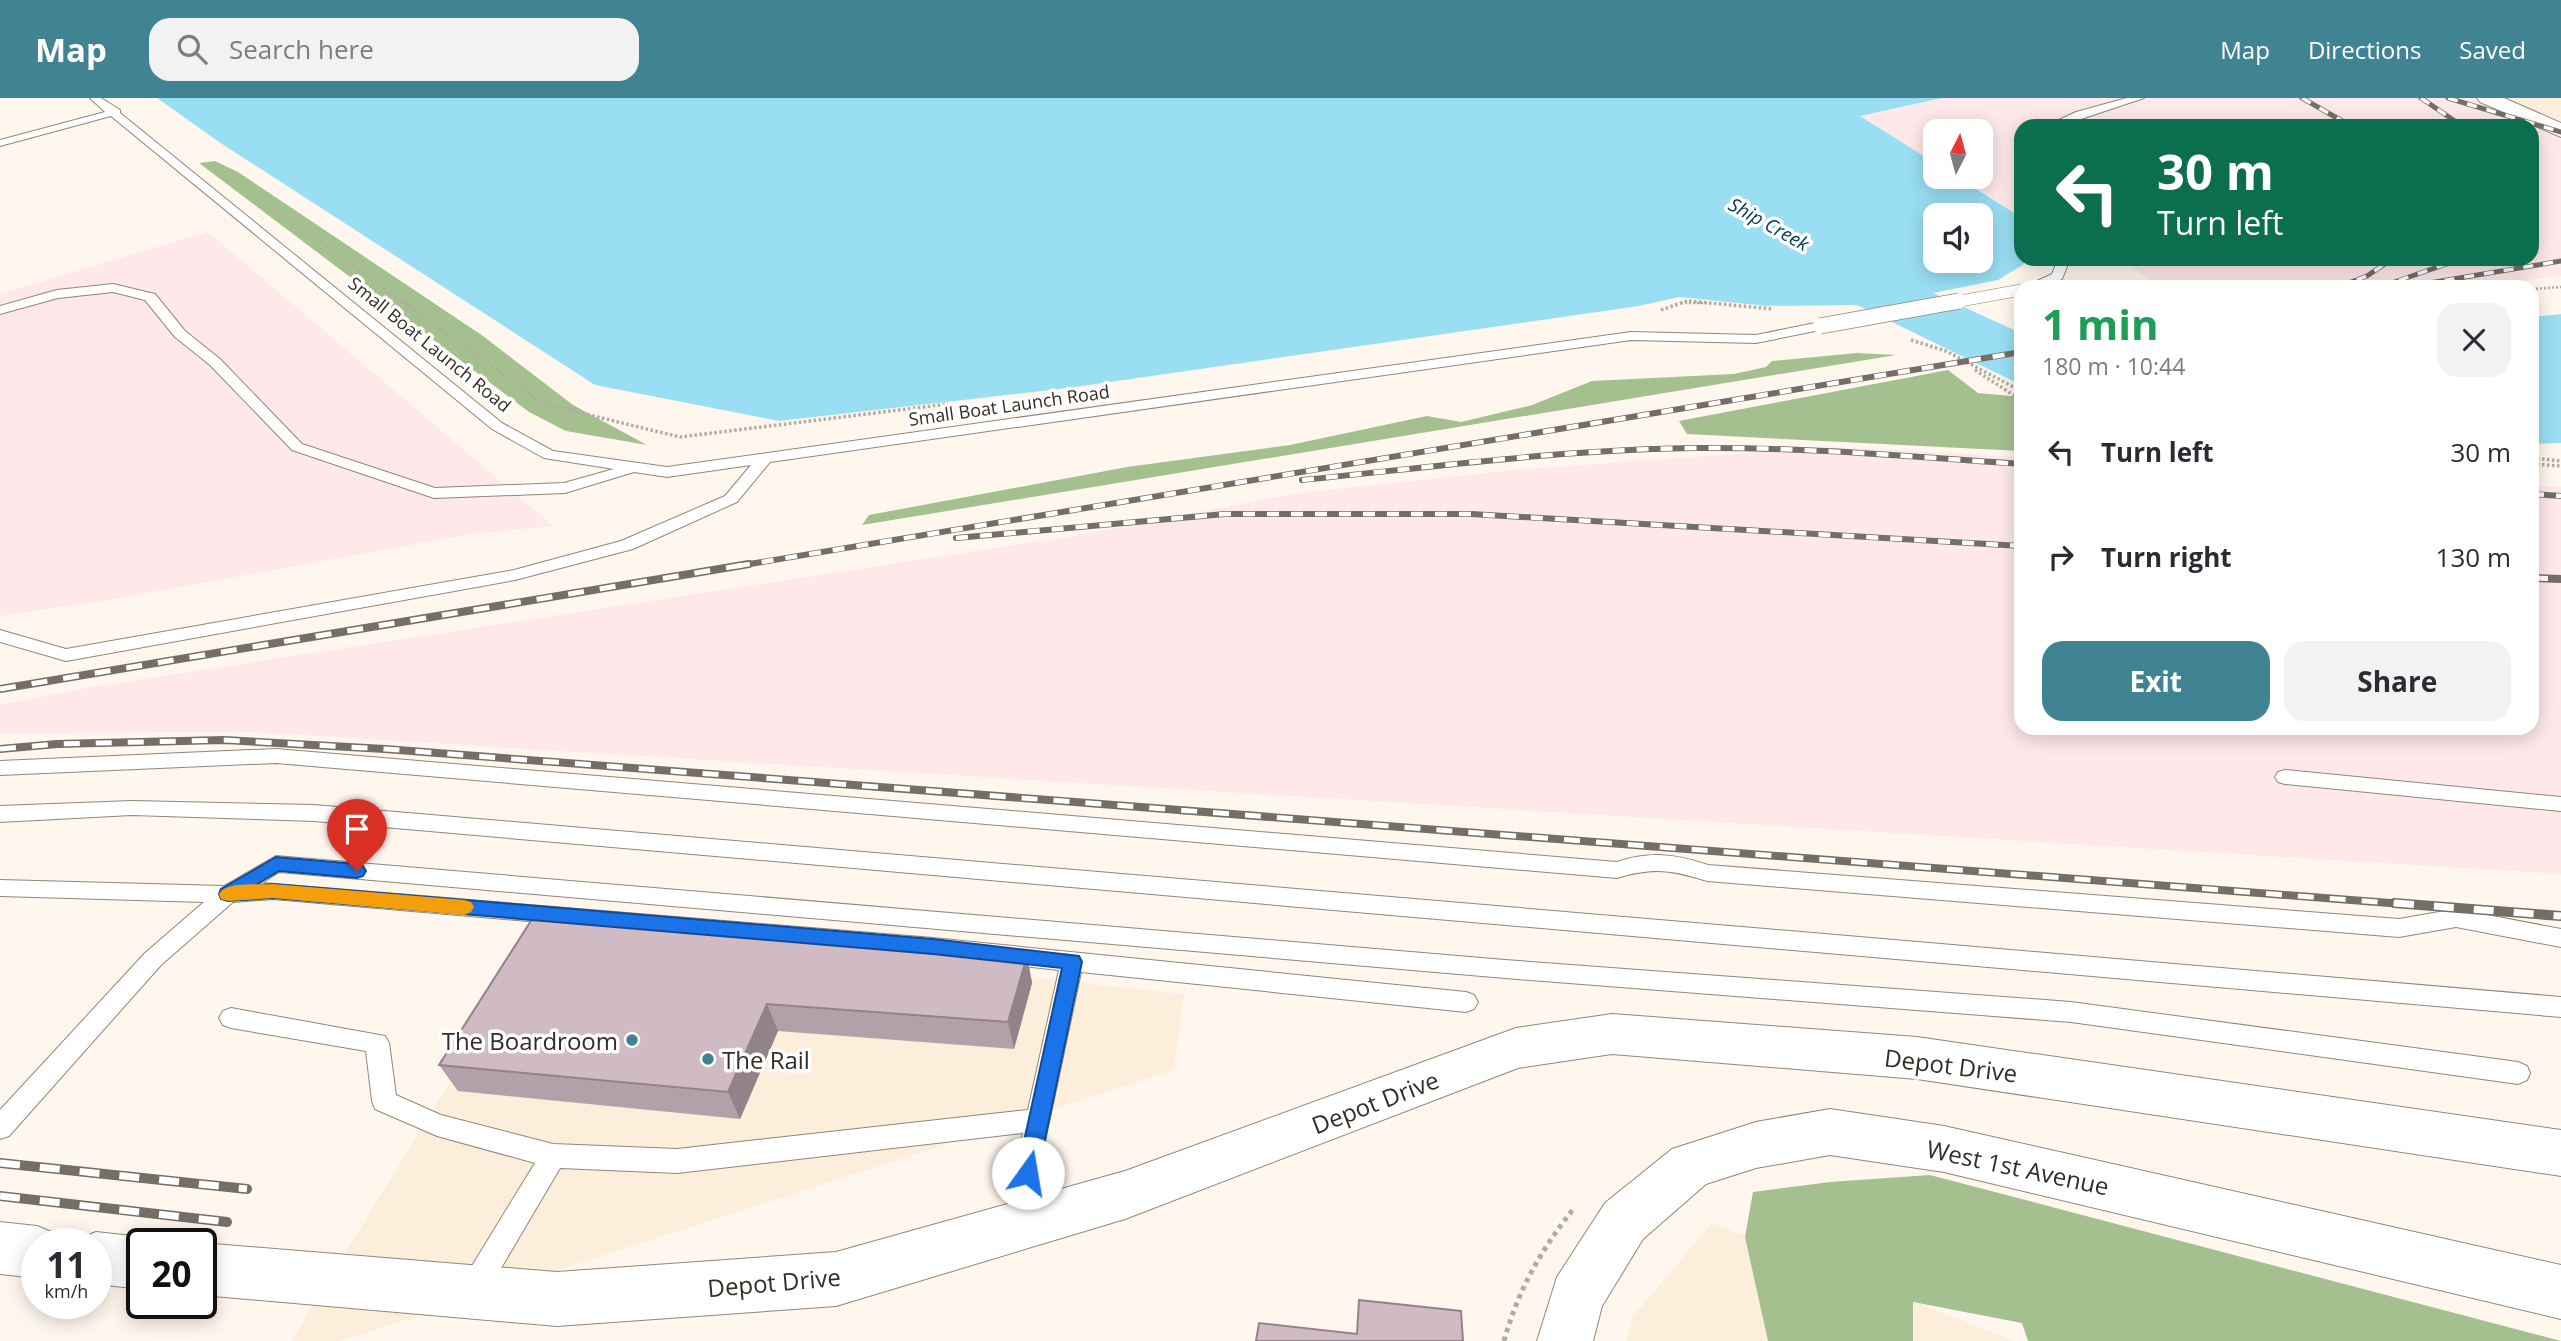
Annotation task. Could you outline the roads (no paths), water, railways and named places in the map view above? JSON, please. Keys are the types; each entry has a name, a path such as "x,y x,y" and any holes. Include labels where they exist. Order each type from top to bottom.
{"street":[{"path":"2487,98 2534,119"},
{"path":"2539,121 2561,131"},
{"name":"Depot Drive","path":"217,1270 558,1300 836,1279 1125,1195 1516,1048 1612,1034 1917,1058 2561,1153"},
{"name":"West 1st Avenue","path":"1565,1341 1577,1296 1624,1221 1690,1166 1756,1145 1830,1132 1944,1149 2561,1292"},
{"path":"0,1248 21,1250"}],"lane":[{"name":"Small Boat Launch Road","path":"95,98 116,112 497,426 549,455 667,472 1631,336 1756,339 2014,291"},
{"path":"2068,119 2138,98"},
{"path":"0,143 11,135 116,112"},
{"path":"2047,280 2057,276 2061,266"},
{"path":"0,310 57,294 113,288 150,297 180,334 215,362 298,447 434,494 565,488 638,468"},
{"path":"0,636 66,655 515,575 627,545 731,499 764,459"},
{"path":"0,768 276,756 1618,870 1644,860 1682,864 1707,873 2399,928 2456,918 2561,938"},
{"path":"2285,777 2561,804"},
{"path":"0,814 132,808 314,813 2561,1007"},
{"path":"0,1129 153,959 228,894 276,864 1505,969 2071,1012 2518,1073"},
{"path":"0,888 228,894 273,891 933,947 1465,1002"},
{"path":"1016,1227 1072,962"},
{"path":"230,1018 377,1043 384,1101 437,1125 553,1156 677,1161 1040,1120"},
{"path":"471,1292 553,1156"}],"water":[{"name":"Ship Creek","path":"157,98 1942,98 1860,116 1923,155 1923,189 1976,189 2014,213 2014,266 2021,266 1998,280 1933,293 2014,330 2014,382 1857,305 1767,306 1679,297 1639,306 1068,388 779,421 595,385 219,142"},
{"path":"2561,314 2561,443 2539,444 2539,316"}],"railway":[{"path":"2302,98 2339,119"},
{"path":"2421,98 2452,119"},
{"path":"2448,98 2518,119"},
{"path":"2539,125 2561,132"},
{"path":"2539,265 2561,261"},
{"path":"2356,280 2382,266"},
{"path":"2400,280 2441,266"},
{"path":"2447,280 2531,266"},
{"path":"738,566 2014,353"},
{"path":"1302,480 1550,455 1648,449 1819,451 2014,464"},
{"path":"2539,494 2561,496"},
{"path":"956,538 1225,514 1471,514 2014,546"},
{"path":"0,689 749,564"},
{"path":"2539,578 2561,579"},
{"path":"0,749 57,744 224,740 385,749 2416,905"},
{"path":"2394,903 2561,916"},
{"path":"0,1163 247,1189"},
{"path":"0,1196 227,1222"}],"place":[{"name":"The Boardroom","path":"632,1040"},
{"name":"The Rail","path":"708,1059"}]}
